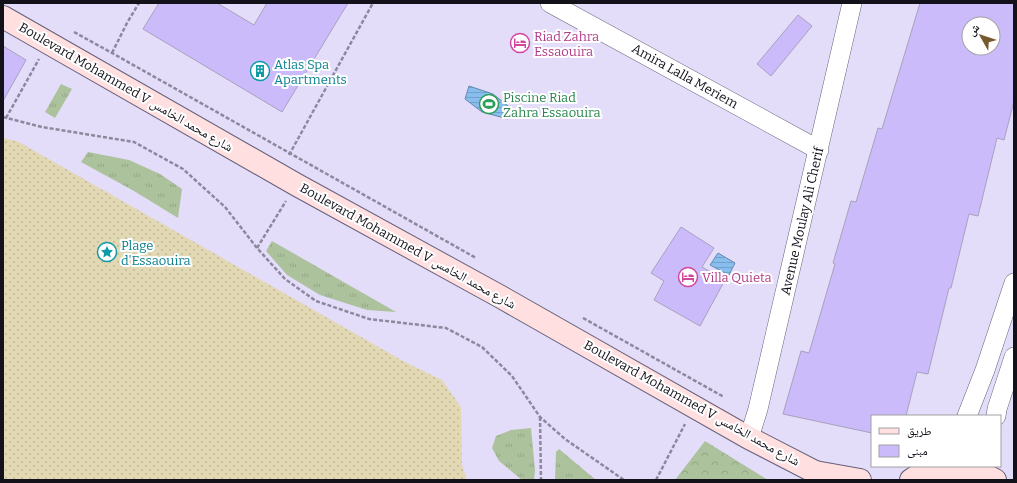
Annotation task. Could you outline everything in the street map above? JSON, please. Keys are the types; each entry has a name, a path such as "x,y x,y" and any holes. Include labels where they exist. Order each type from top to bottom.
{"street":[{"name":"Amira Lalla Meriem","path":"550,3 819,150"},
{"name":"Avenue Moulay Ali Cherif","path":"749,438 758,409 852,3"},
{"name":"Boulevard Mohammed V شارع محمد الخامس","path":"3,18 50,43 297,185 494,293 749,438 820,476 860,480"},
{"path":"967,415 985,370 1014,283"},
{"path":"996,415 1014,357"},
{"path":"925,472 952,467 994,475"}],"path":[{"path":"112,53 139,3"},
{"path":"278,174 373,3"},
{"path":"481,261 112,53 61,26 4,117 42,127 134,142 183,169 225,207 257,248 284,279 316,301 369,319 446,328 482,347 512,376 540,417 565,439 624,480"},
{"path":"257,248 297,185"},
{"path":"577,315 724,397"},
{"path":"656,480 686,421 696,407"},
{"path":"540,417 541,480"}],"green space":[{"path":"61,84 72,89 55,118 45,112"},
{"path":"88,152 129,160 160,174 182,189 178,218 134,191 81,162"},
{"path":"272,241 396,312 367,310 320,295 287,275 266,251"},
{"path":"531,428 535,470 534,480 522,480 499,461 492,448 496,436 511,430"},
{"path":"705,441 768,480 675,480"},
{"path":"559,449 596,480 555,480 556,452"}],"sand":[{"name":"Plage d'Essaouira","path":"3,138 17,141 405,362 442,380 461,407 462,465 467,480 3,480"}],"water":[{"name":"Piscine Riad Zahra Essaouira","path":"469,86 493,94 513,110 508,119 482,112 465,99"},
{"path":"718,253 735,263 729,275 710,265"}],"building":[{"name":"Atlas Spa Apartments","path":"159,3 217,3 254,25 267,3 348,3 282,112 143,29"},
{"path":"920,3 1014,3 1014,101 1004,140 997,138 978,216 969,214 928,374 917,372 906,415 871,415 871,433 783,414 801,351 809,353 835,264 833,263 851,201 856,202 878,128 882,129"},
{"path":"798,15 812,26 771,76 757,64"},
{"path":"3,46 26,60 3,101"},
{"name":"Villa Quieta","path":"681,227 714,248 702,267 725,280 700,326 654,300 664,281 651,273"}],"place":[{"name":"Riad Zahra Essaouira","path":"520,43"},
{"name":"Atlas Spa Apartments","path":"260,71"},
{"name":"Piscine Riad Zahra Essaouira","path":"489,104"},
{"name":"Plage d'Essaouira","path":"107,252"},
{"name":"Villa Quieta","path":"688,277"}]}
